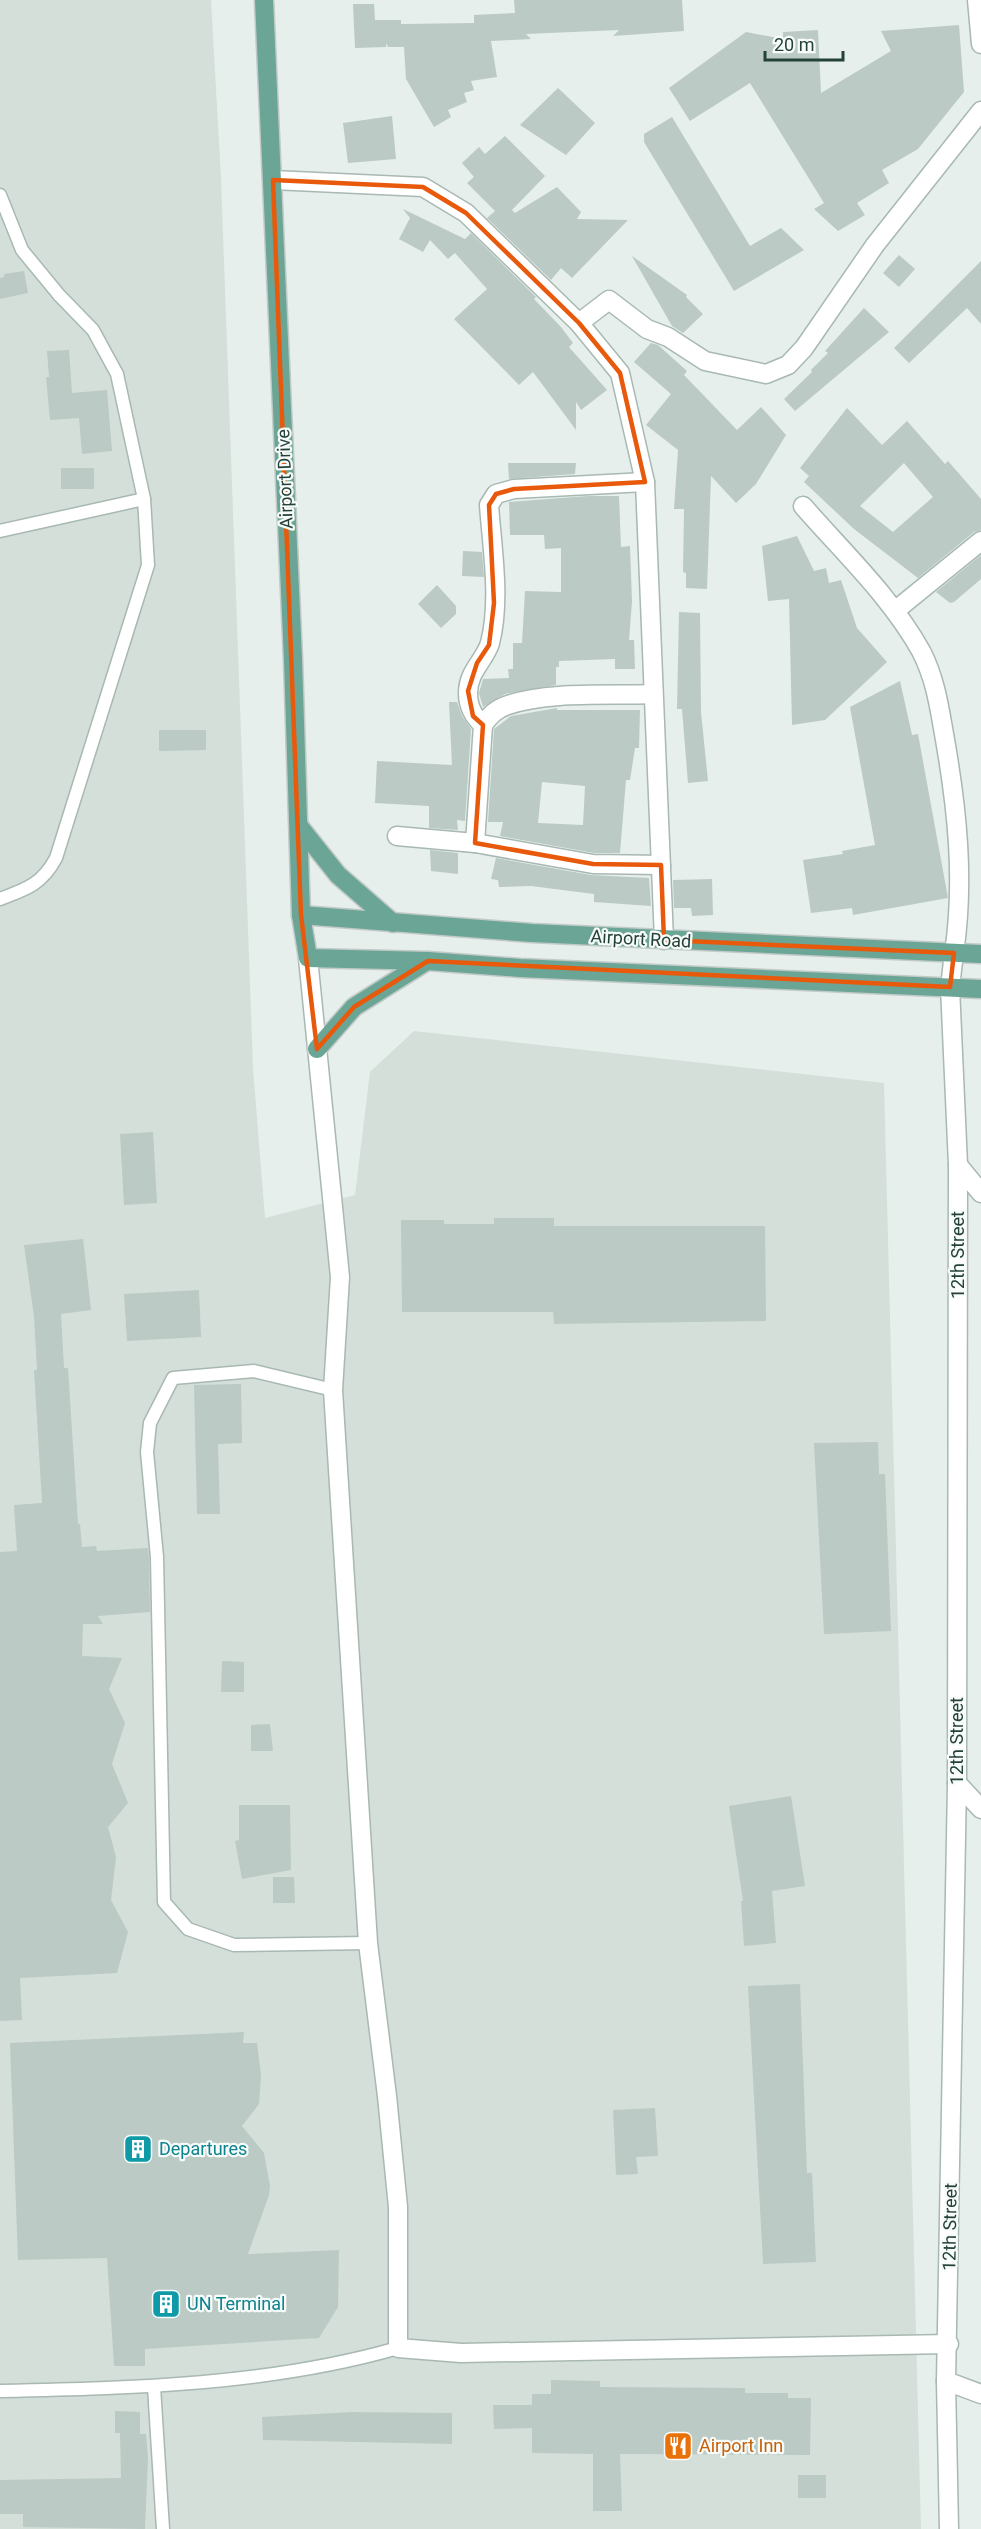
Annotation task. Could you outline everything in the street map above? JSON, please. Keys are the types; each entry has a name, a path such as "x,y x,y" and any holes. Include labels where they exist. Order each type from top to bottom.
{"main road":[{"name":"Airport Drive","path":"264,0 301,915 308,958"},
{"path":"299,826 338,875 393,923"},
{"name":"Airport Road","path":"301,915 664,940 981,954"},
{"name":"Airport Road","path":"308,958 428,961 520,968 981,988"},
{"path":"317,1049 354,1007 428,961"}],"street":[{"path":"977,0 981,44"},
{"path":"579,322 609,300 647,329 668,337 705,361 766,374 788,365 804,348 875,245 981,111"},
{"path":"273,180 423,187 466,213 579,322 620,373 645,482 664,940"},
{"path":"483,725 473,716 468,692 477,663 489,645 494,603 489,505 496,494 514,489 645,482"},
{"name":"12th Street","path":"803,506 896,610 935,681 952,776 961,873 959,920 950,987 958,1165 957,1783 949,2344 946,2381 949,2529"},
{"path":"896,610 981,541"},
{"path":"475,843 483,725 491,713 508,705 551,698 653,694"},
{"path":"396,836 475,843 593,864 661,866"},
{"path":"308,958 340,1277 333,1390 368,1943 398,2207 398,2348 461,2353 949,2344"},
{"path":"958,1165 981,1193"},
{"path":"957,1783 981,1809"},
{"path":"946,2381 981,2394"}],"lane":[{"path":"0,195 22,250 59,295 93,330 117,374 144,499 148,566 56,858 46,875 28,888 0,899"},
{"path":"0,531 144,499"},
{"path":"333,1390 254,1371 173,1378 150,1423 147,1452 157,1568 164,1902 188,1929 234,1945 368,1943"},
{"path":"0,2391 154,2387 293,2370 398,2348"},
{"path":"154,2387 163,2529"}],"highlighted area":[{"path":"273,180 423,187 466,213 579,323 620,373 645,482 514,489 496,494 489,505 494,603 489,645 477,663 468,691 473,716 483,725 475,843 593,864 661,865 664,940 954,953 950,987 428,961 354,1007 317,1049 301,915"}],"shaded area":[{"path":"0,0 211,0 221,178 253,1068 265,1218 355,1195 370,1072 414,1031 884,1083 921,2529 0,2529"}],"building":[{"path":"514,0 682,0 684,31 613,36 619,30 526,34 531,39 491,41 497,77 471,81 474,90 464,93 467,102 448,110 451,117 434,127 406,79 404,47 388,47 386,43 386,47 355,48 353,4 374,4 375,20 401,20 401,24 474,23 474,15 515,13"},
{"path":"959,25 964,92 918,149 882,170 889,183 857,203 865,215 838,231 814,209 824,203 750,83 690,121 669,88 746,32 783,39 783,32 818,30 821,93 891,51 881,31"},
{"path":"558,88 595,123 566,155 520,125"},
{"path":"392,116 396,159 348,163 343,123"},
{"path":"672,117 750,246 781,228 804,250 734,291 644,142 644,134"},
{"path":"505,136 545,176 512,210 515,213 557,187 581,212 577,219 628,220 572,278 561,268 551,280 487,218 495,211 467,183 474,177 462,163 479,147 485,154"},
{"path":"403,209 465,239 471,233 536,297 534,299 561,327 573,343 569,347 607,390 581,410 576,402 576,430 533,372 519,385 454,319 487,289 455,253 448,259 430,240 423,252 399,239 410,218"},
{"path":"899,255 915,269 899,287 883,273"},
{"path":"632,256 687,295 686,297 703,314 683,333 672,326"},
{"path":"981,261 981,324 967,308 909,363 894,348"},
{"path":"24,271 28,293 0,299 0,278 4,277 4,274"},
{"path":"864,308 889,332 795,411 784,399 812,372 811,370 828,353 825,351"},
{"path":"651,343 658,345 687,371 684,375 737,430 761,407 786,435 756,484 736,503 711,476 707,589 686,588 686,573 683,572 684,509 674,509 678,450 646,425 671,394 634,362"},
{"path":"69,350 72,393 107,390 112,451 82,454 79,418 50,420 46,377 49,377 47,351"},
{"path":"847,408 882,445 907,421 945,464 948,461 981,499 981,530 974,532 918,578 854,529 804,482 809,476 800,468","holes":["904,463 933,497 893,532 860,506"]},
{"path":"508,463 576,463 575,474 509,479"},
{"path":"61,468 94,468 94,489 61,489"},
{"path":"619,496 621,547 630,546 632,601 629,640 634,640 635,669 615,669 615,659 559,661 559,667 556,667 556,685 505,694 483,707 479,693 483,679 509,678 508,669 513,669 513,643 522,643 525,591 561,592 561,548 545,549 544,535 510,535 509,502"},
{"path":"797,536 814,571 826,568 829,583 841,580 857,628 887,662 825,720 792,725 789,599 768,601 762,546"},
{"path":"463,551 482,552 484,577 462,576"},
{"path":"981,555 981,579 954,602 950,603 936,592"},
{"path":"437,585 456,606 456,614 441,628 418,604"},
{"path":"679,612 700,613 701,712 708,781 688,783 682,709 677,709"},
{"path":"900,681 912,735 918,734 948,898 853,915 852,908 811,913 803,860 843,854 842,851 875,845 850,707"},
{"path":"449,702 457,702 462,716 471,729 465,821 457,820 458,830 429,828 429,806 375,803 377,761 452,765"},
{"path":"557,708 557,710 640,710 639,748 635,748 630,780 626,780 620,853 594,853 500,836 503,822 488,822 494,729 511,716","holes":["542,782 585,786 583,825 538,823"]},
{"path":"159,730 206,730 206,750 159,751"},
{"path":"430,850 458,853 458,874 431,871"},
{"path":"496,858 591,875 649,878 651,906 594,902 594,894 531,886 499,887 498,880 491,879"},
{"path":"712,879 713,915 692,916 691,908 674,908 673,880"},
{"path":"153,1132 157,1203 124,1205 120,1134"},
{"path":"494,1218 554,1218 554,1226 765,1226 766,1321 554,1324 553,1312 402,1312 401,1220 444,1220 444,1224 494,1224"},
{"path":"83,1239 91,1310 61,1314 64,1368 68,1368 78,1524 80,1524 82,1547 96,1546 97,1551 148,1548 149,1557 150,1612 98,1616 103,1624 83,1624 82,1656 122,1658 109,1689 125,1723 112,1764 128,1803 108,1827 116,1857 111,1900 128,1932 117,1973 20,1978 22,2020 0,2021 0,1552 17,1551 14,1505 42,1503 34,1370 37,1370 34,1317 24,1245"},
{"path":"199,1290 201,1337 127,1341 124,1294"},
{"path":"241,1384 242,1443 218,1444 220,1514 197,1514 194,1385"},
{"path":"878,1442 879,1474 885,1474 891,1631 824,1634 814,1443"},
{"path":"222,1661 244,1662 244,1692 221,1692"},
{"path":"270,1724 273,1751 251,1751 251,1725"},
{"path":"791,1796 805,1886 772,1891 776,1943 744,1946 741,1901 743,1901 729,1806"},
{"path":"239,1805 290,1805 291,1870 242,1879 235,1841 239,1840"},
{"path":"273,1877 294,1877 295,1903 273,1903"},
{"path":"800,1984 807,2173 812,2173 816,2262 763,2264 748,1986"},
{"name":"Departures","path":"244,2032 243,2043 257,2043 261,2075 259,2104 242,2126 264,2153 270,2186 269,2195 248,2254 339,2250 338,2307 319,2338 145,2349 145,2366 114,2366 107,2258 18,2260 10,2043"},
{"path":"655,2108 658,2156 636,2157 638,2174 616,2175 613,2110"},
{"path":"551,2380 600,2381 600,2387 745,2388 745,2393 788,2393 788,2398 811,2398 810,2455 620,2454 622,2511 593,2511 593,2454 532,2453 532,2428 494,2429 493,2405 532,2405 532,2394 551,2394"},
{"path":"115,2411 140,2412 140,2434 146,2434 148,2458 145,2529 23,2527 23,2514 0,2514 0,2480 121,2478 120,2433 115,2433"},
{"path":"352,2412 452,2413 452,2444 263,2440 262,2417"},
{"path":"798,2475 826,2475 826,2498 798,2498"}],"place":[{"name":"Departures","path":"138,2149"},
{"name":"UN Terminal","path":"166,2304"},
{"name":"Airport Inn","path":"678,2446"}]}
